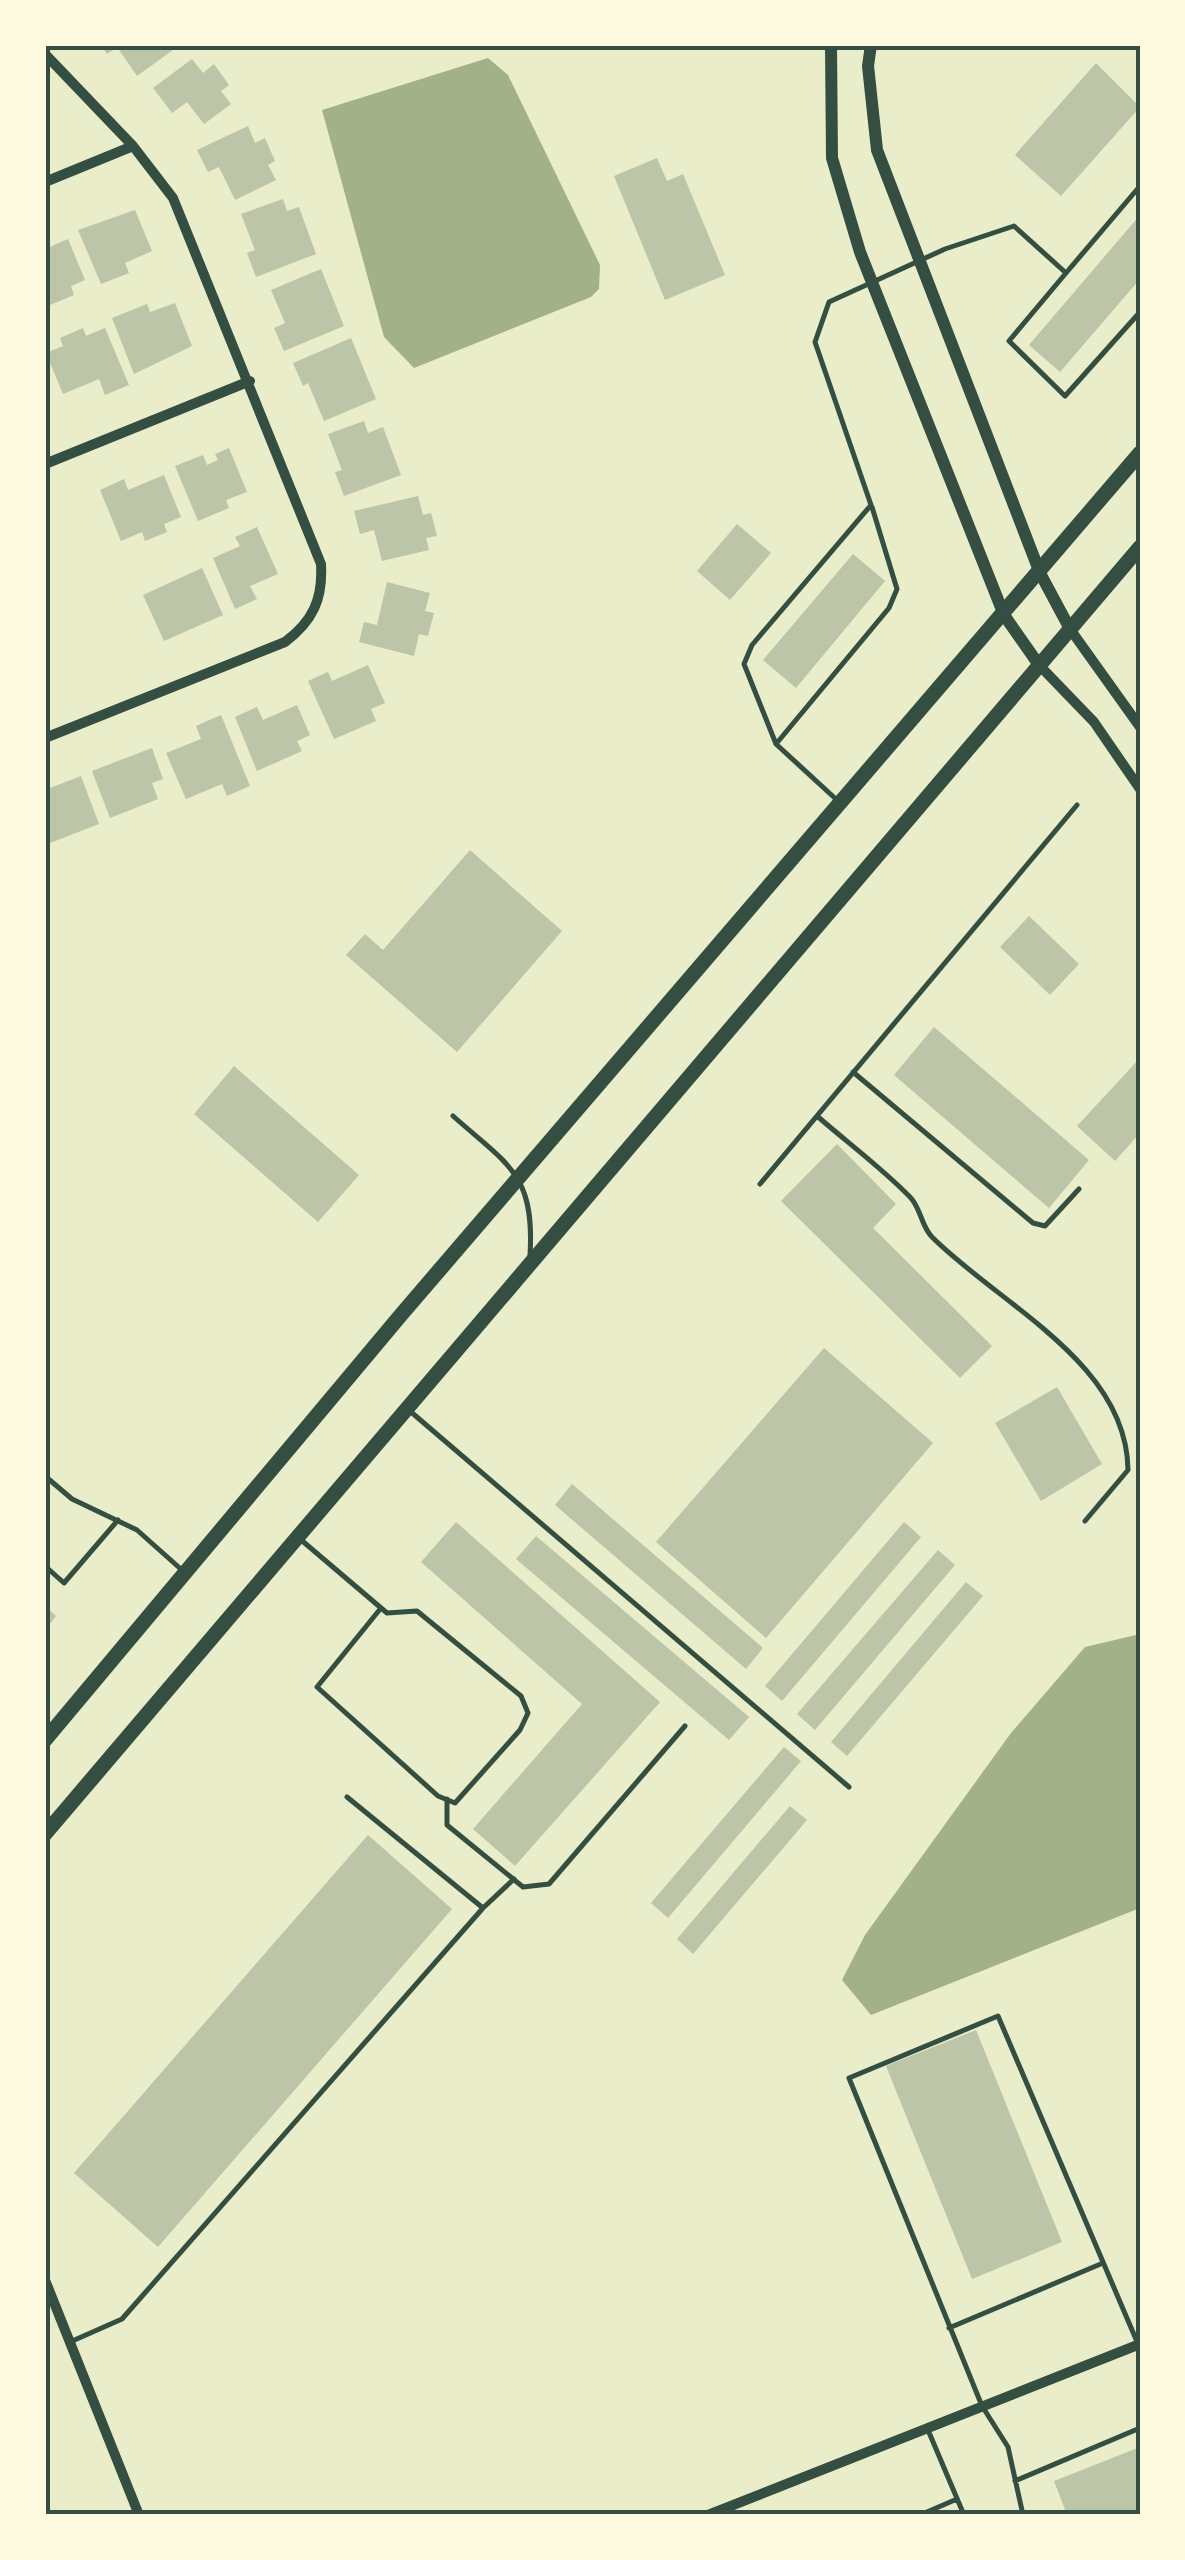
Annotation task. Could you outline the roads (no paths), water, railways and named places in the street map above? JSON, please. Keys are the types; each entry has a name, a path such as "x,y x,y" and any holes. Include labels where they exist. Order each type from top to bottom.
{"main road":[{"path":"45,1740 1140,452"},
{"path":"45,1834 1140,547"}],"street":[{"path":"832,45 832,158 873,284 1004,616 1039,665 1094,722 1140,790"},
{"path":"871,45 868,66 877,150 916,261 1040,573 1070,629 1140,728"},
{"path":"45,54 133,146 173,198 321,564 322,586 316,609 302,629 286,642 45,738"},
{"path":"45,182 133,146"},
{"path":"45,464 250,381"},
{"path":"46,2288 139,2515"},
{"path":"708,2515 1139,2344"}],"lane":[{"path":"1140,186 1009,342 1064,396 1140,312"},
{"path":"776,744 889,608 896,589 872,505 814,342 829,302 916,261 1014,226 1066,274"},
{"path":"840,803 776,744 744,664 752,645 872,505"},
{"path":"760,1184 1077,804"},
{"path":"853,1072 1033,1223 1046,1226 1079,1189"},
{"path":"453,1116 521,1177 530,1207 530,1264"},
{"path":"817,1116 914,1200 928,1233 1082,1366 1108,1399 1128,1438 1128,1470 1085,1521"},
{"path":"407,1408 849,1788"},
{"path":"45,1476 72,1498 118,1520 185,1573"},
{"path":"45,1566 64,1583 118,1520"},
{"path":"298,1537 387,1613 417,1611 521,1696 528,1713 520,1730 455,1803 317,1687 381,1608"},
{"path":"447,1799 447,1825 523,1887 549,1884 684,1726"},
{"path":"346,1796 483,1908"},
{"path":"70,2342 122,2319 483,1908 514,1879"},
{"path":"1023,2515 1008,2448 982,2406 849,2078 998,2016 1139,2344"},
{"path":"949,2328 1103,2263"},
{"path":"928,2428 964,2515"},
{"path":"1015,2480 1140,2428"},
{"path":"920,2515 957,2499"}]}
